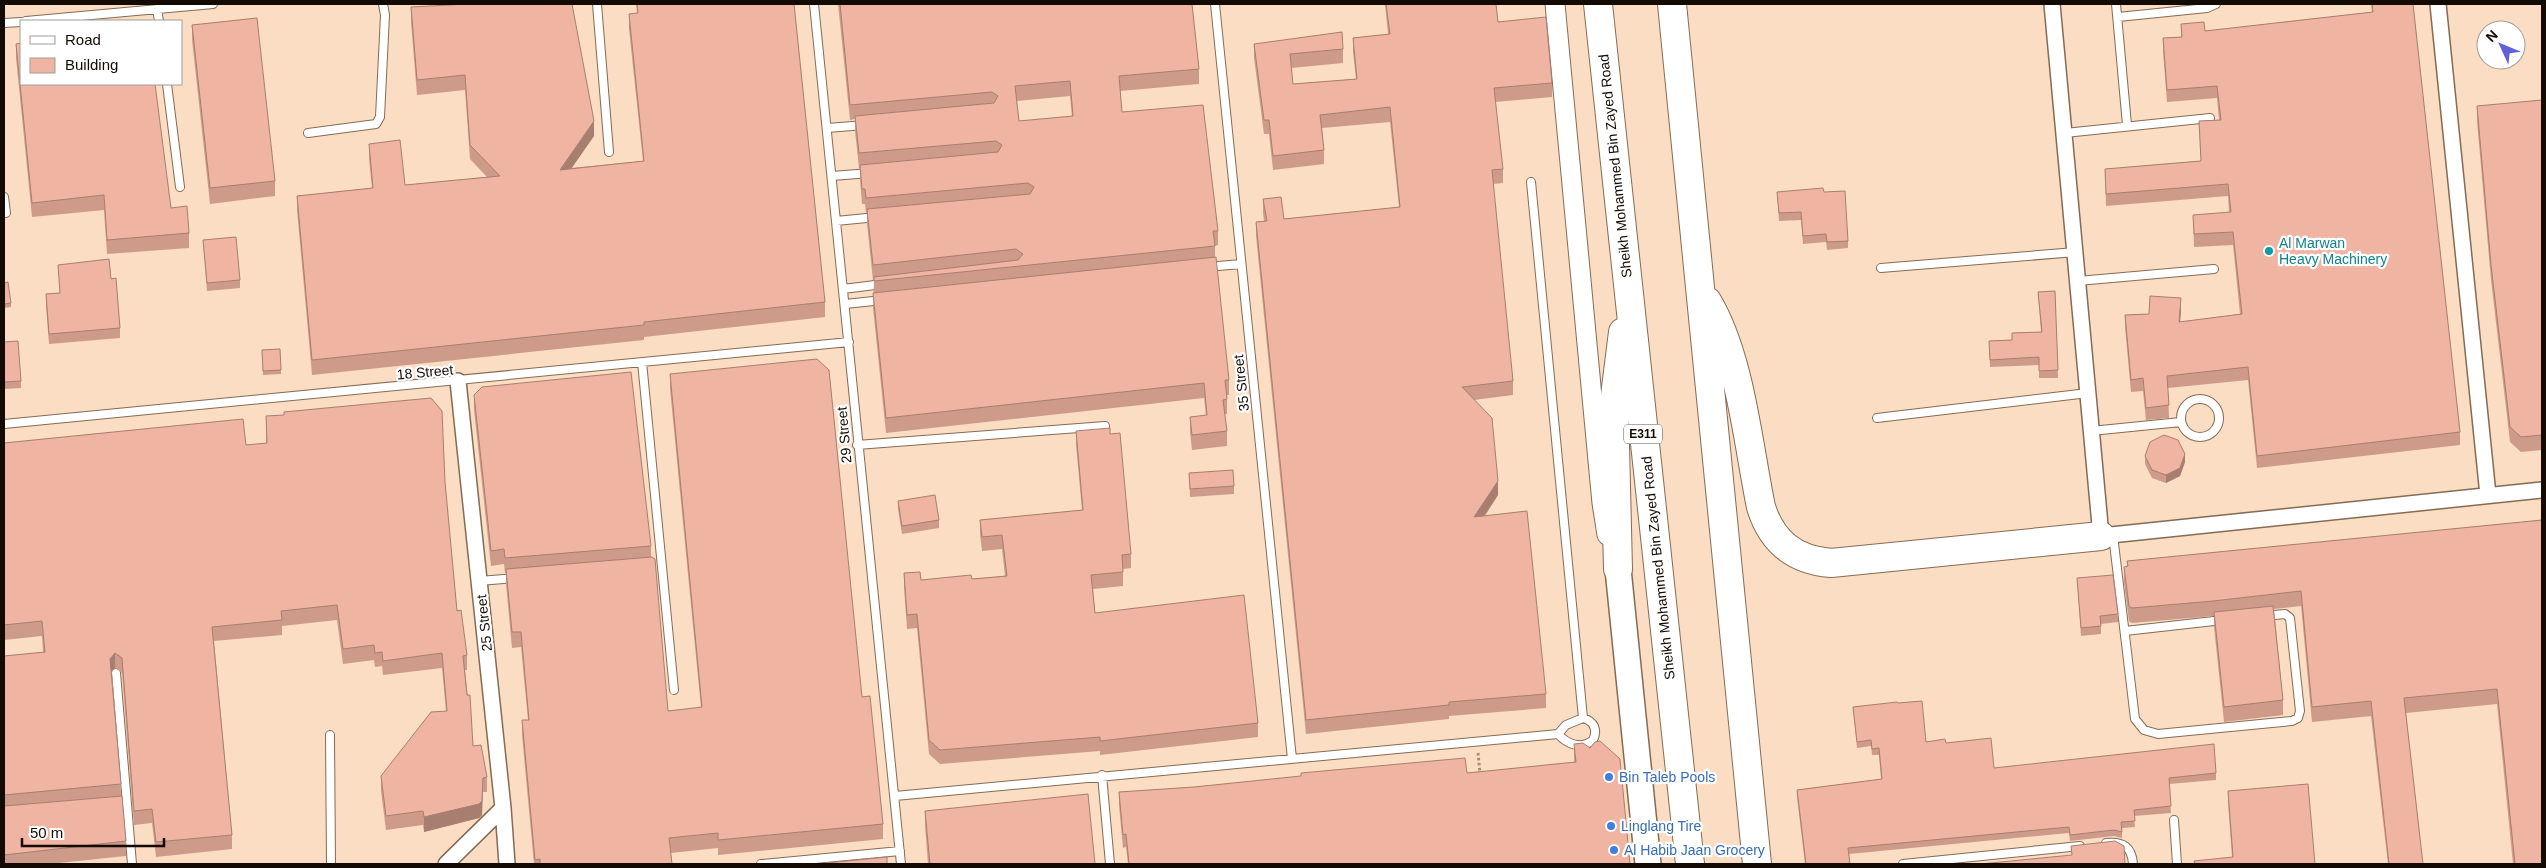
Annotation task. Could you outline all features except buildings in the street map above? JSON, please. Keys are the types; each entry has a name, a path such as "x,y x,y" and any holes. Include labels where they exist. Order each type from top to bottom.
{"highway":[{"name":"Sheikh Mohammed Bin Zayed Road","path":"1598,4 1690,864"},
{"path":"1672,4 1757,864"},
{"path":"1700,290 1715,315 1727,343 1760,507 1766,524 1785,548 1815,562 1831,563 2107,535"},
{"path":"1618,569 1614,404 1618,362 1629,304"}],"main road":[{"path":"1618,569 1648,864"}],"street":[{"path":"1554,4 1602,503 1608,542 1618,569"},
{"path":"2052,4 2091,430 2107,535 2488,494 2542,490"},
{"path":"2438,4 2488,494"},
{"name":"25 Street","path":"458,381 503,808 507,864"},
{"path":"446,864 503,808"},
{"path":"502,864 507,864"}],"lane":[{"path":"37,20 213,4"},
{"path":"308,133 376,124 380,117 385,15 383,4"},
{"path":"598,4 609,152"},
{"name":"29 Street","path":"814,4 849,342 857,445 901,864"},
{"name":"35 Street","path":"1215,4 1292,760"},
{"path":"2116,4 2128,125"},
{"path":"2118,17 2206,8 2216,4"},
{"path":"157,9 159,20"},
{"path":"4,23 20,22"},
{"path":"167,85 180,186"},
{"path":"2064,133 2210,118"},
{"path":"827,128 876,124"},
{"path":"832,176 880,172"},
{"path":"1531,182 1583,718"},
{"path":"4,197 6,213"},
{"path":"836,221 885,217"},
{"path":"1881,268 2076,252"},
{"path":"1202,268 1242,264"},
{"path":"2078,280 2214,269"},
{"path":"843,288 892,283"},
{"path":"845,304 894,299"},
{"name":"18 Street","path":"4,424 849,342"},
{"path":"642,362 674,690"},
{"path":"1877,418 2088,393"},
{"path":"2201,399 2214,405 2219,418 2215,431 2202,438 2188,434 2180,422 2183,408 2194,400 2201,399"},
{"path":"2091,430 2180,422"},
{"path":"857,445 1104,426"},
{"path":"2107,535 2125,631 2135,719 2144,730 2158,734 2295,720 2300,710 2290,618 2282,614 2253,617"},
{"path":"652,567 662,566"},
{"path":"479,581 527,577"},
{"path":"2125,631 2233,619"},
{"path":"116,673 132,864"},
{"path":"895,796 1102,775 1292,760 1558,734 1572,744 1588,744 1592,740 1595,728 1593,723 1583,718 1566,725 1558,734"},
{"path":"330,735 331,864"},
{"path":"1588,744 1590,755"},
{"path":"1102,775 1110,864"},
{"path":"118,804 127,804"},
{"path":"2174,820 2177,864"},
{"path":"2096,844 2121,843 2130,851 2133,864"},
{"path":"1903,864 2086,845"},
{"path":"761,864 900,852"}],"path":[{"path":"1477,742 1481,782"}],"place":[{"name":"Al Marwan Heavy Machinery","path":"2269,251"},
{"name":"Bin Taleb Pools","path":"1609,777"},
{"name":"Linglang Tire","path":"1611,826"},
{"name":"Al Habib Jaan Grocery","path":"1614,850"}]}
